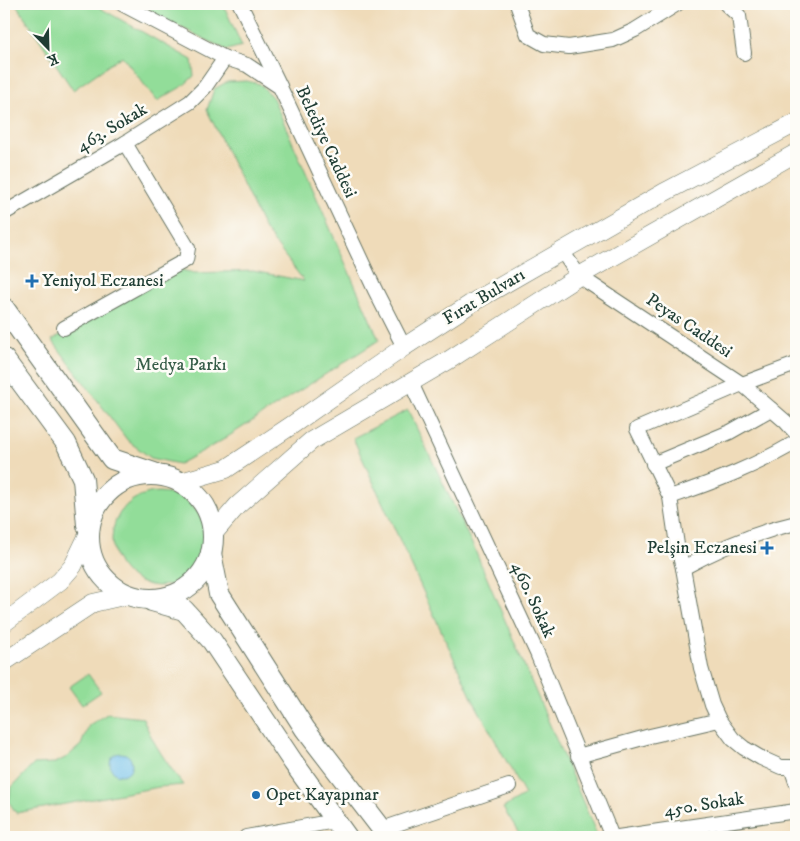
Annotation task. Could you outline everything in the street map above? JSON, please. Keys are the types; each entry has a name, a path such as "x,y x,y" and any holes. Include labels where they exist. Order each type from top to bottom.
{"highway":[{"path":"4,308 112,460 181,482 197,495 209,512 214,533 211,554 202,572 188,588 169,597 148,600"},
{"path":"4,360 66,444 79,470 83,479 91,554 99,572 111,586 128,595 184,610 212,641 347,837"},
{"path":"88,535 92,515 103,496 120,483 140,476 161,475"},
{"path":"211,554 219,594 306,729 385,833"}],"main road":[{"name":"Fırat Bulvarı","path":"181,482 226,469 404,347 475,301 664,194 796,123"},
{"name":"Fırat Bulvarı","path":"214,533 237,506 311,441 449,360 579,276 796,152"},
{"path":"4,623 60,582 73,566 88,535"},
{"path":"4,662 93,603 128,595"}],"street":[{"name":"Belediye Caddesi","path":"122,4 225,58 247,65 280,87 375,290 404,347"},
{"path":"240,4 280,87"},
{"path":"518,4 528,35 544,44 569,47 613,40 635,30 677,4"},
{"path":"726,4 739,16 744,53"},
{"name":"463. Sokak","path":"4,213 125,143 190,102 205,87 225,58"},
{"path":"64,328 186,260 188,248 125,143"},
{"name":"Peyas Caddesi","path":"562,251 579,276 742,384 796,433"},
{"path":"796,364 742,384 636,429 670,498 677,545 702,668 712,705 719,720 733,739 761,758 781,767 791,767 796,782"},
{"name":"460. Sokak","path":"411,383 537,653 612,837"},
{"path":"653,464 730,432 770,409"},
{"path":"670,498 768,459 796,442"},
{"path":"683,568 704,556 758,534 796,523"},
{"path":"578,756 719,720"},
{"path":"385,833 509,786"},
{"name":"450. Sokak","path":"618,837 796,810"},
{"path":"246,837 335,821"}],"green space":[{"path":"16,4 93,4 192,60 194,76 183,86 157,101 122,56 73,90"},
{"path":"146,4 223,4 242,46 227,50 152,13 149,5"},
{"name":"Medya Parkı","path":"247,81 260,84 273,98 379,340 221,441 179,464 151,458 128,441 52,340 177,269 195,273 253,271 304,281 265,230 207,110 214,89 227,82"},
{"path":"408,410 474,548 598,837 521,837 503,808 525,795 472,698 353,438"},
{"path":"159,492 177,495 192,506 203,521 206,539 203,557 192,572 177,583 159,586 141,583 126,572 115,557 112,539 115,521 126,506 141,495"},
{"path":"88,674 101,692 82,705 69,687"},
{"path":"107,714 143,718 156,745 183,785 159,787 16,813 9,802 11,788 34,764 55,763 67,757 81,745 89,725"}],"water":[{"path":"121,753 129,756 132,764 129,772 121,775 113,772 110,764 113,756"}],"place":[{"name":"Yeniyol Eczanesi","path":"32,281"},
{"name":"Pelşin Eczanesi","path":"767,548"},
{"name":"Opet Kayapınar","path":"256,795"}]}
